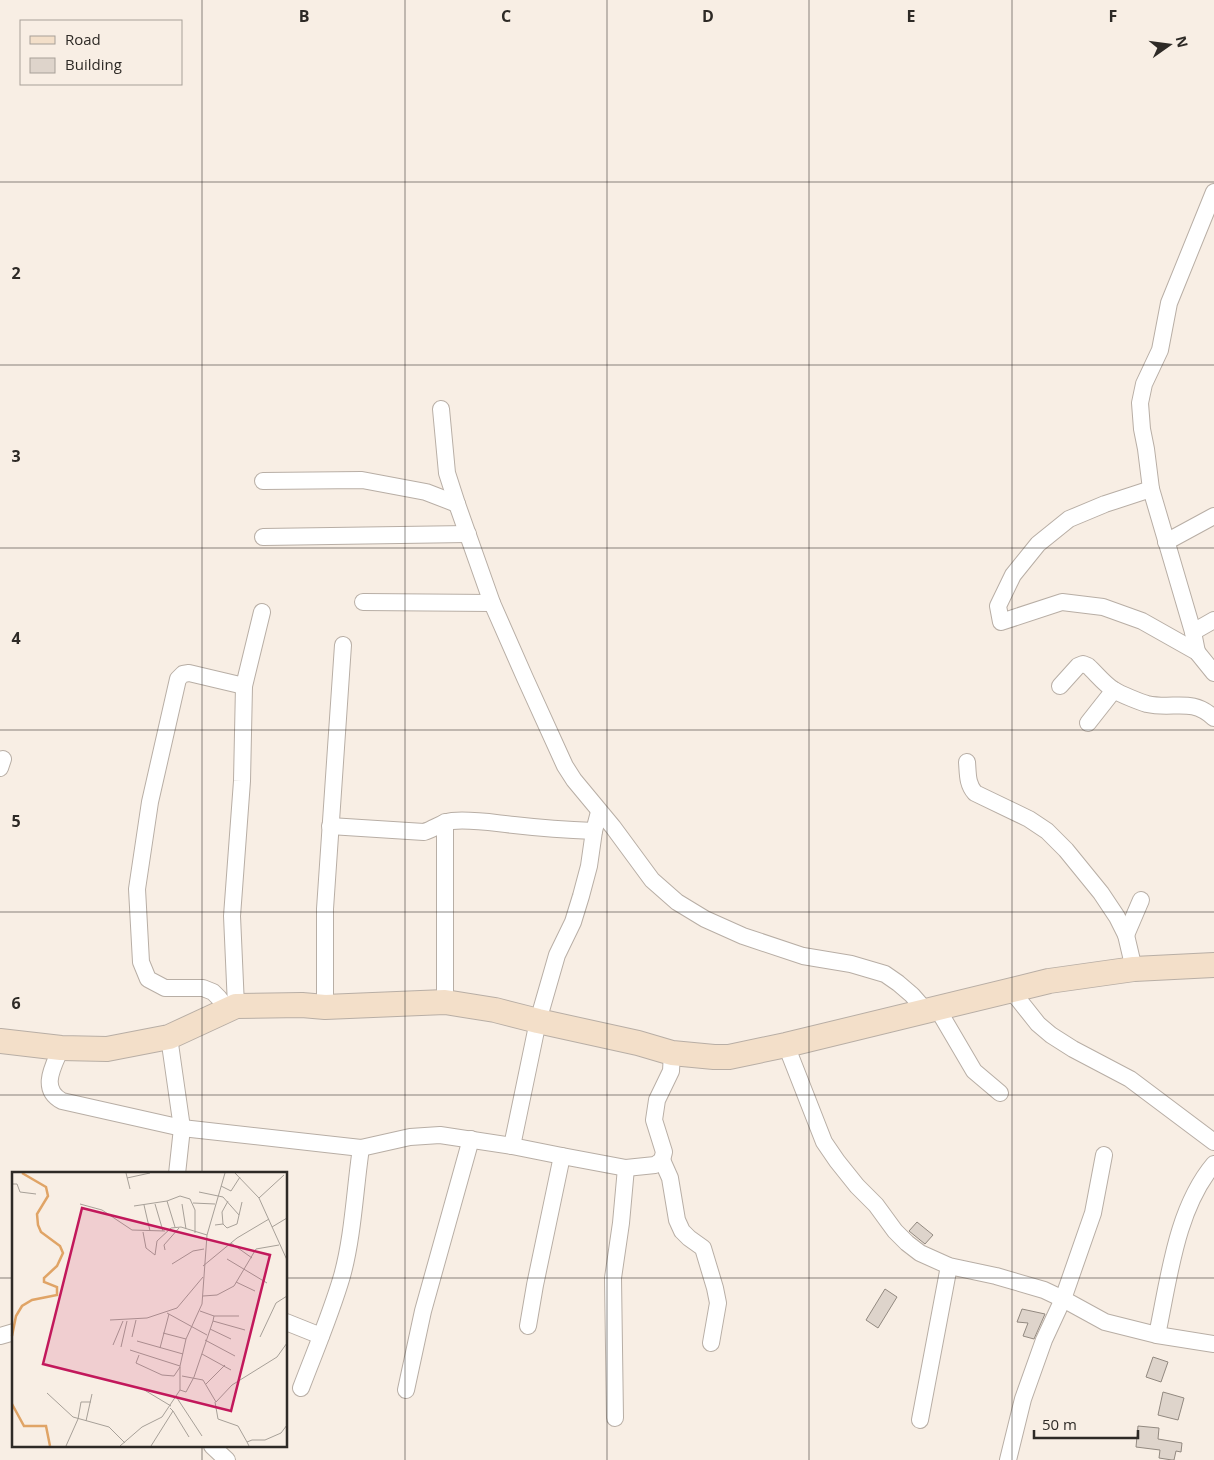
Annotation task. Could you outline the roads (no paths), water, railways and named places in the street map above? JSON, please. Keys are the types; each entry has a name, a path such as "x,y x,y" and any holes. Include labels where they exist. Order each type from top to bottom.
{"street":[{"path":"1197,652 1193,632 1150,489 1140,403 1144,384 1160,350 1169,303 1214,192"},
{"path":"441,408 447,473 492,603 565,766 652,880 677,902 743,936 803,956 851,964 885,974 932,1009 974,1071 1000,1093"},
{"path":"263,481 362,480 426,492 457,504"},
{"path":"1150,489 1105,504 1069,519 1038,544 1013,575 998,606 1001,622 1062,602 1103,607 1142,621 1197,652 1214,672"},
{"path":"1166,542 1214,516"},
{"path":"263,537 468,534"},
{"path":"362,602 492,603"},
{"path":"232,1008 232,916 242,781 244,686 262,612"},
{"path":"1193,632 1214,620"},
{"path":"325,1007 325,909 343,645"},
{"path":"1060,686 1078,666 1083,664 1088,666 1114,690 1146,704 1192,705 1207,711 1214,718"},
{"path":"232,1008 213,992 203,988 165,988 148,980 140,962 137,889 150,802 178,679 183,674 189,673 244,686"},
{"path":"1088,723 1114,690"},
{"path":"968,762 968,782 970,788 975,793 1029,819 1047,831 1066,850 1101,892 1126,935 1134,969"},
{"path":"512,1146 538,1021 558,955 573,922 581,896 589,866 599,812"},
{"path":"330,826 424,832 434,830 444,822 470,821 536,828 594,831"},
{"path":"444,822 445,1002"},
{"path":"1126,935 1140,900"},
{"path":"0,1040 61,1048 107,1049 169,1038 232,1008 302,1005 325,1007 445,1002 495,1010 638,1043 672,1053 729,1057 786,1045 1011,990 1081,976 1134,969 1214,965"},
{"path":"1011,990 1038,1024 1051,1035 1073,1049 1130,1079 1214,1142"},
{"path":"169,1038 182,1128 177,1172"},
{"path":"786,1045 824,1142 837,1162 907,1243 920,1252 949,1266 996,1276 1044,1290 1063,1298 1105,1322 1158,1335 1214,1344"},
{"path":"61,1048 50,1075 49,1085 56,1098 62,1101 182,1128 361,1148 423,1135 440,1135 512,1146 626,1168 655,1165 662,1160"},
{"path":"672,1053 671,1072 657,1100 654,1120 664,1152 662,1160 670,1178 677,1220 682,1231 703,1248 715,1288 718,1303 710,1343"},
{"path":"406,1390 423,1311 471,1139"},
{"path":"301,1388 342,1275 349,1242 361,1148"},
{"path":"1008,1460 1023,1399 1044,1340 1063,1298 1093,1213 1104,1155"},
{"path":"528,1326 562,1156"},
{"path":"1158,1335 1182,1226 1194,1193 1214,1164"},
{"path":"615,1418 613,1278 626,1168"},
{"path":"920,1420 949,1266"},
{"path":"288,1323 321,1336"},
{"path":"214,1448 227,1460"}]}
